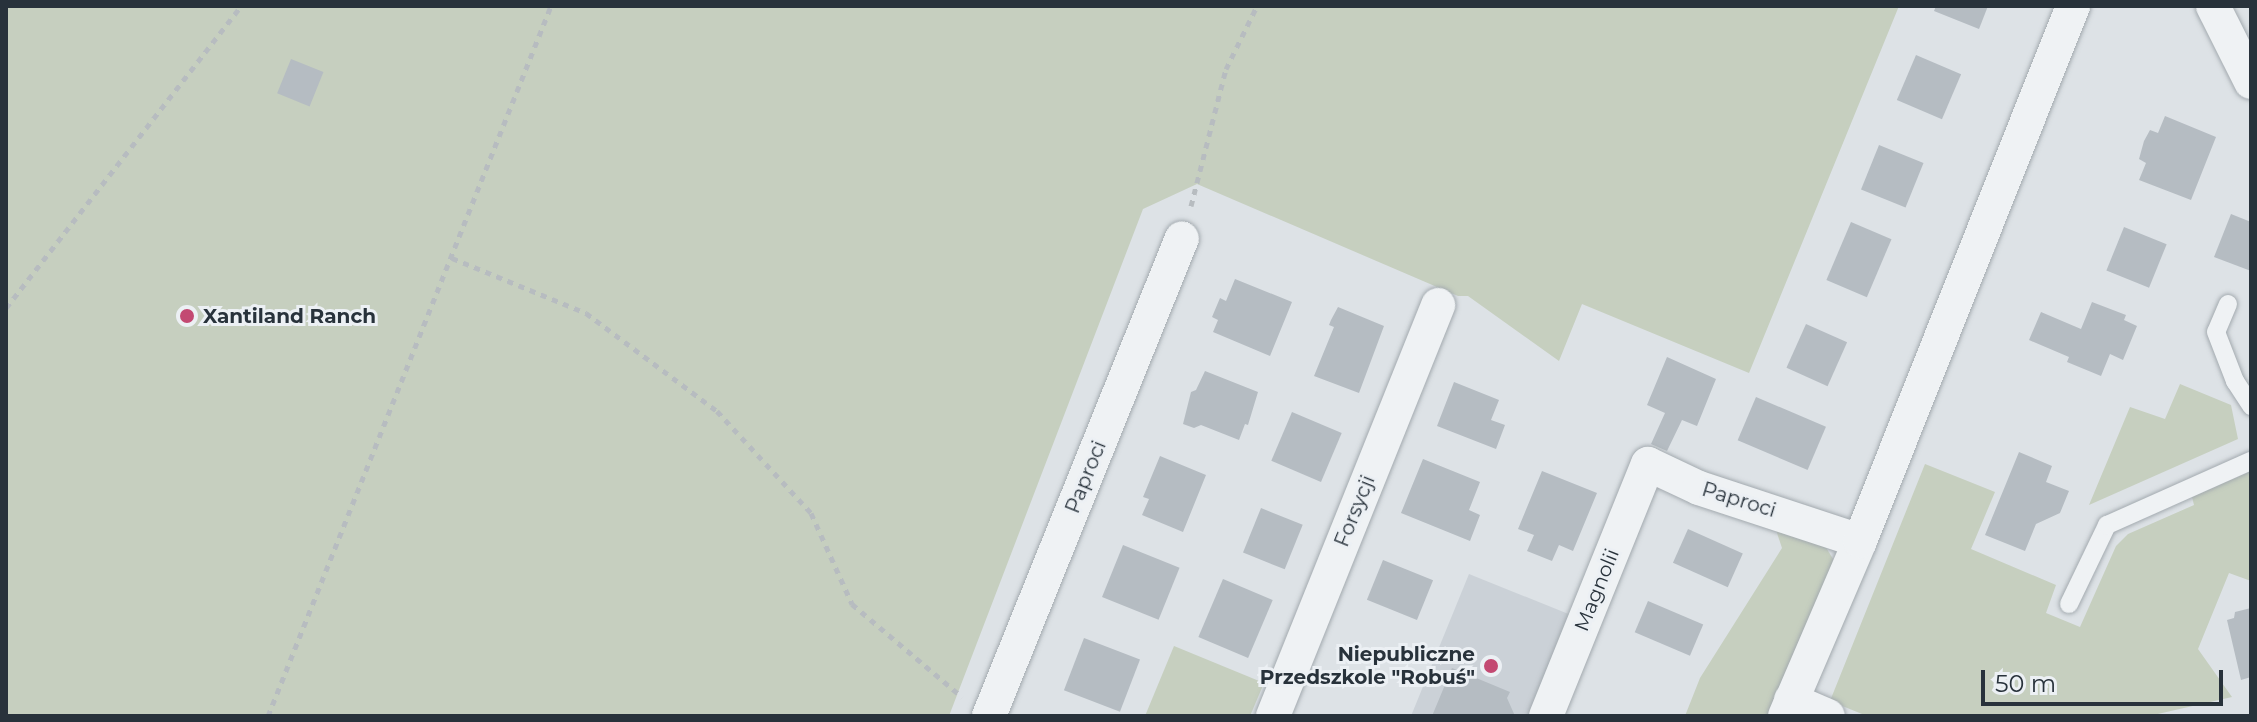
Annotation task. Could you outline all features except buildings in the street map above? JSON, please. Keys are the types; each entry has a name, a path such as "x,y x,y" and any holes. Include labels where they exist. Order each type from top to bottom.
{"street":[{"path":"1828,716 1788,708 1860,541 2073,6"},
{"path":"2213,6 2251,82"},
{"name":"Paproci","path":"980,711 1182,238"},
{"name":"Forsycji","path":"1273,716 1438,305"},
{"name":"Paproci","path":"1648,464 1699,488 1860,541"},
{"name":"Magnolii","path":"1546,716 1648,464"}],"lane":[{"path":"2228,304 2216,332 2235,381 2251,406"},
{"path":"2069,604 2107,525 2251,461"}],"path":[{"path":"6,308 241,6"},
{"path":"268,716 551,6"},
{"path":"1182,238 1226,69 1257,6"},
{"path":"452,258 586,313 717,411 811,513 852,604 980,711"}],"shaded area":[{"name":"Niepubliczne Przedszkole \"Robuś\"","path":"1469,574 1571,615 1530,716 1411,716"}],"green space":[{"path":"6,6 1899,6 1749,373 1582,304 1559,361 1468,296 1458,296 1197,184 1143,209 949,716 6,716"},
{"path":"2180,384 2231,405 2238,439 2089,505 2130,407 2165,419"},
{"path":"1925,464 1995,492 1971,549 2056,585 2046,613 2080,627 2116,546 2128,534 2194,505 2192,497 2251,471 2251,581 2229,573 2198,649 2232,697 2149,716 1867,716 1830,701"},
{"path":"1776,530 1825,546 1835,562 1772,716 1685,716 1700,678 1782,548"},
{"path":"1174,646 1264,683 1250,716 1145,716"}],"place":[{"name":"Xantiland Ranch","path":"187,316"},
{"name":"Niepubliczne Przedszkole \"Robuś\"","path":"1491,666"}]}
